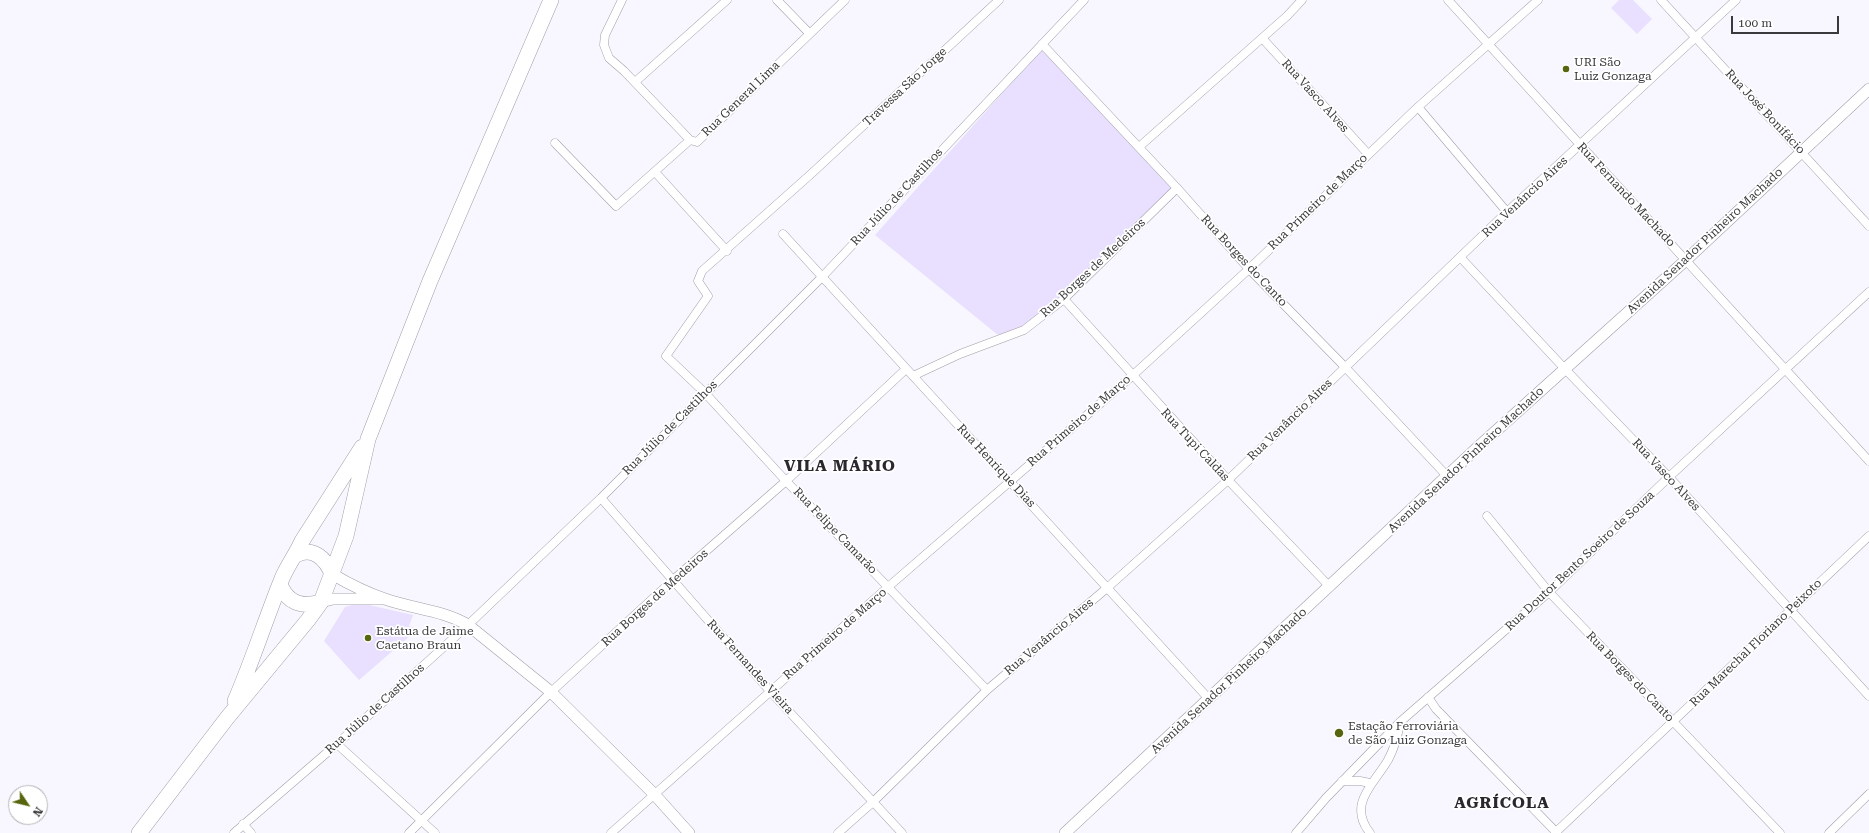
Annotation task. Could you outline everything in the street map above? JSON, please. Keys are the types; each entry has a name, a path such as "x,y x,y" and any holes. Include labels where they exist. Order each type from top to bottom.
{"highway":[{"path":"139,833 227,718 308,620 320,602 346,536 368,439 430,281 551,0"},
{"path":"227,718 251,664 280,584 302,541 368,439"},
{"path":"296,555 301,552 317,554 329,566 332,574"},
{"path":"280,584 282,592 294,603 311,605 320,602"}],"main road":[{"name":"Avenida Senador Pinheiro Machado","path":"1066,833 1447,476 1686,260 1869,89"},
{"path":"332,574 354,586 385,599 455,617 468,625 551,692 654,794 689,833"},
{"path":"320,602 333,599 385,599"}],"street":[{"path":"622,0 605,36 604,45 609,58 635,82 690,140"},
{"path":"635,82 727,0"},
{"path":"777,0 809,33"},
{"name":"Rua General Lima","path":"555,143 616,206 690,140 697,142 845,0"},
{"name":"Travessa São Jorge","path":"666,356 708,296 698,281 702,271 727,251 999,0"},
{"name":"Rua Júlio de Castilhos","path":"234,833 337,744 468,625 601,498 822,277 1084,0"},
{"path":"1139,147 1262,38 1302,0"},
{"name":"Rua Fernando Machado","path":"1448,0 1869,461"},
{"name":"Rua Primeiro de Março","path":"611,833 888,586 1132,376 1249,269 1418,107 1538,0"},
{"name":"Rua José Bonifácio","path":"1661,0 1869,226"},
{"name":"Rua Venâncio Aires","path":"838,833 873,802 987,690 1107,588 1228,480 1460,257 1736,0"},
{"name":"Rua Vasco Alves","path":"1262,38 1368,154"},
{"name":"Rua Borges do Canto","path":"1042,44 1177,188 1249,269 1345,367 1447,476"},
{"path":"1418,107 1508,212"},
{"path":"655,172 727,251"},
{"name":"Rua Borges de Medeiros","path":"912,376 943,361 1024,330 1064,299 1177,188"},
{"name":"Rua Henrique Dias","path":"783,234 1209,699"},
{"name":"Rua Vasco Alves","path":"1460,257 1565,370 1669,477 1789,611 1869,696"},
{"name":"Rua Doutor Bento Soeiro de Souza","path":"1296,833 1342,781 1400,722 1549,592 1669,477 1869,292"},
{"name":"Rua Tupi Caldas","path":"1064,299 1132,376 1228,480 1330,587"},
{"name":"Rua Felipe Camarão","path":"666,356 705,393 786,481 987,690"},
{"name":"Rua Borges de Medeiros","path":"409,833 551,692 673,580 786,481 906,369"},
{"name":"Rua Fernandes Vieira","path":"601,498 770,691 902,833"},
{"name":"Rua Borges do Canto","path":"1487,516 1549,592 1780,833"},
{"name":"Rua Marechal Floriano Peixoto","path":"1556,833 1869,536"},
{"path":"1428,697 1436,709 1556,833"},
{"path":"1367,830 1360,812 1365,793 1370,783 1387,762 1397,742 1400,722"},
{"path":"337,744 435,833"},
{"path":"1342,781 1370,783"},
{"path":"1829,833 1869,794"},
{"path":"243,824 251,833"}],"shaded area":[{"path":"1619,0 1633,0 1652,19 1637,34 1611,8"},
{"path":"1042,49 1175,188 1062,299 1023,329 998,335 875,235"},
{"path":"360,603 413,615 409,626 418,629 359,680 324,641 345,607"}],"place":[{"name":"URI São Luiz Gonzaga","path":"1566,69"},
{"name":"Estátua de Jaime Caetano Braun","path":"368,638"},
{"name":"Estação Ferroviária de São Luiz Gonzaga","path":"1339,733"}],"district":[{"name":"VILA MÁRIO","path":"840,466"},
{"name":"AGRÍCOLA","path":"1502,803"}]}
